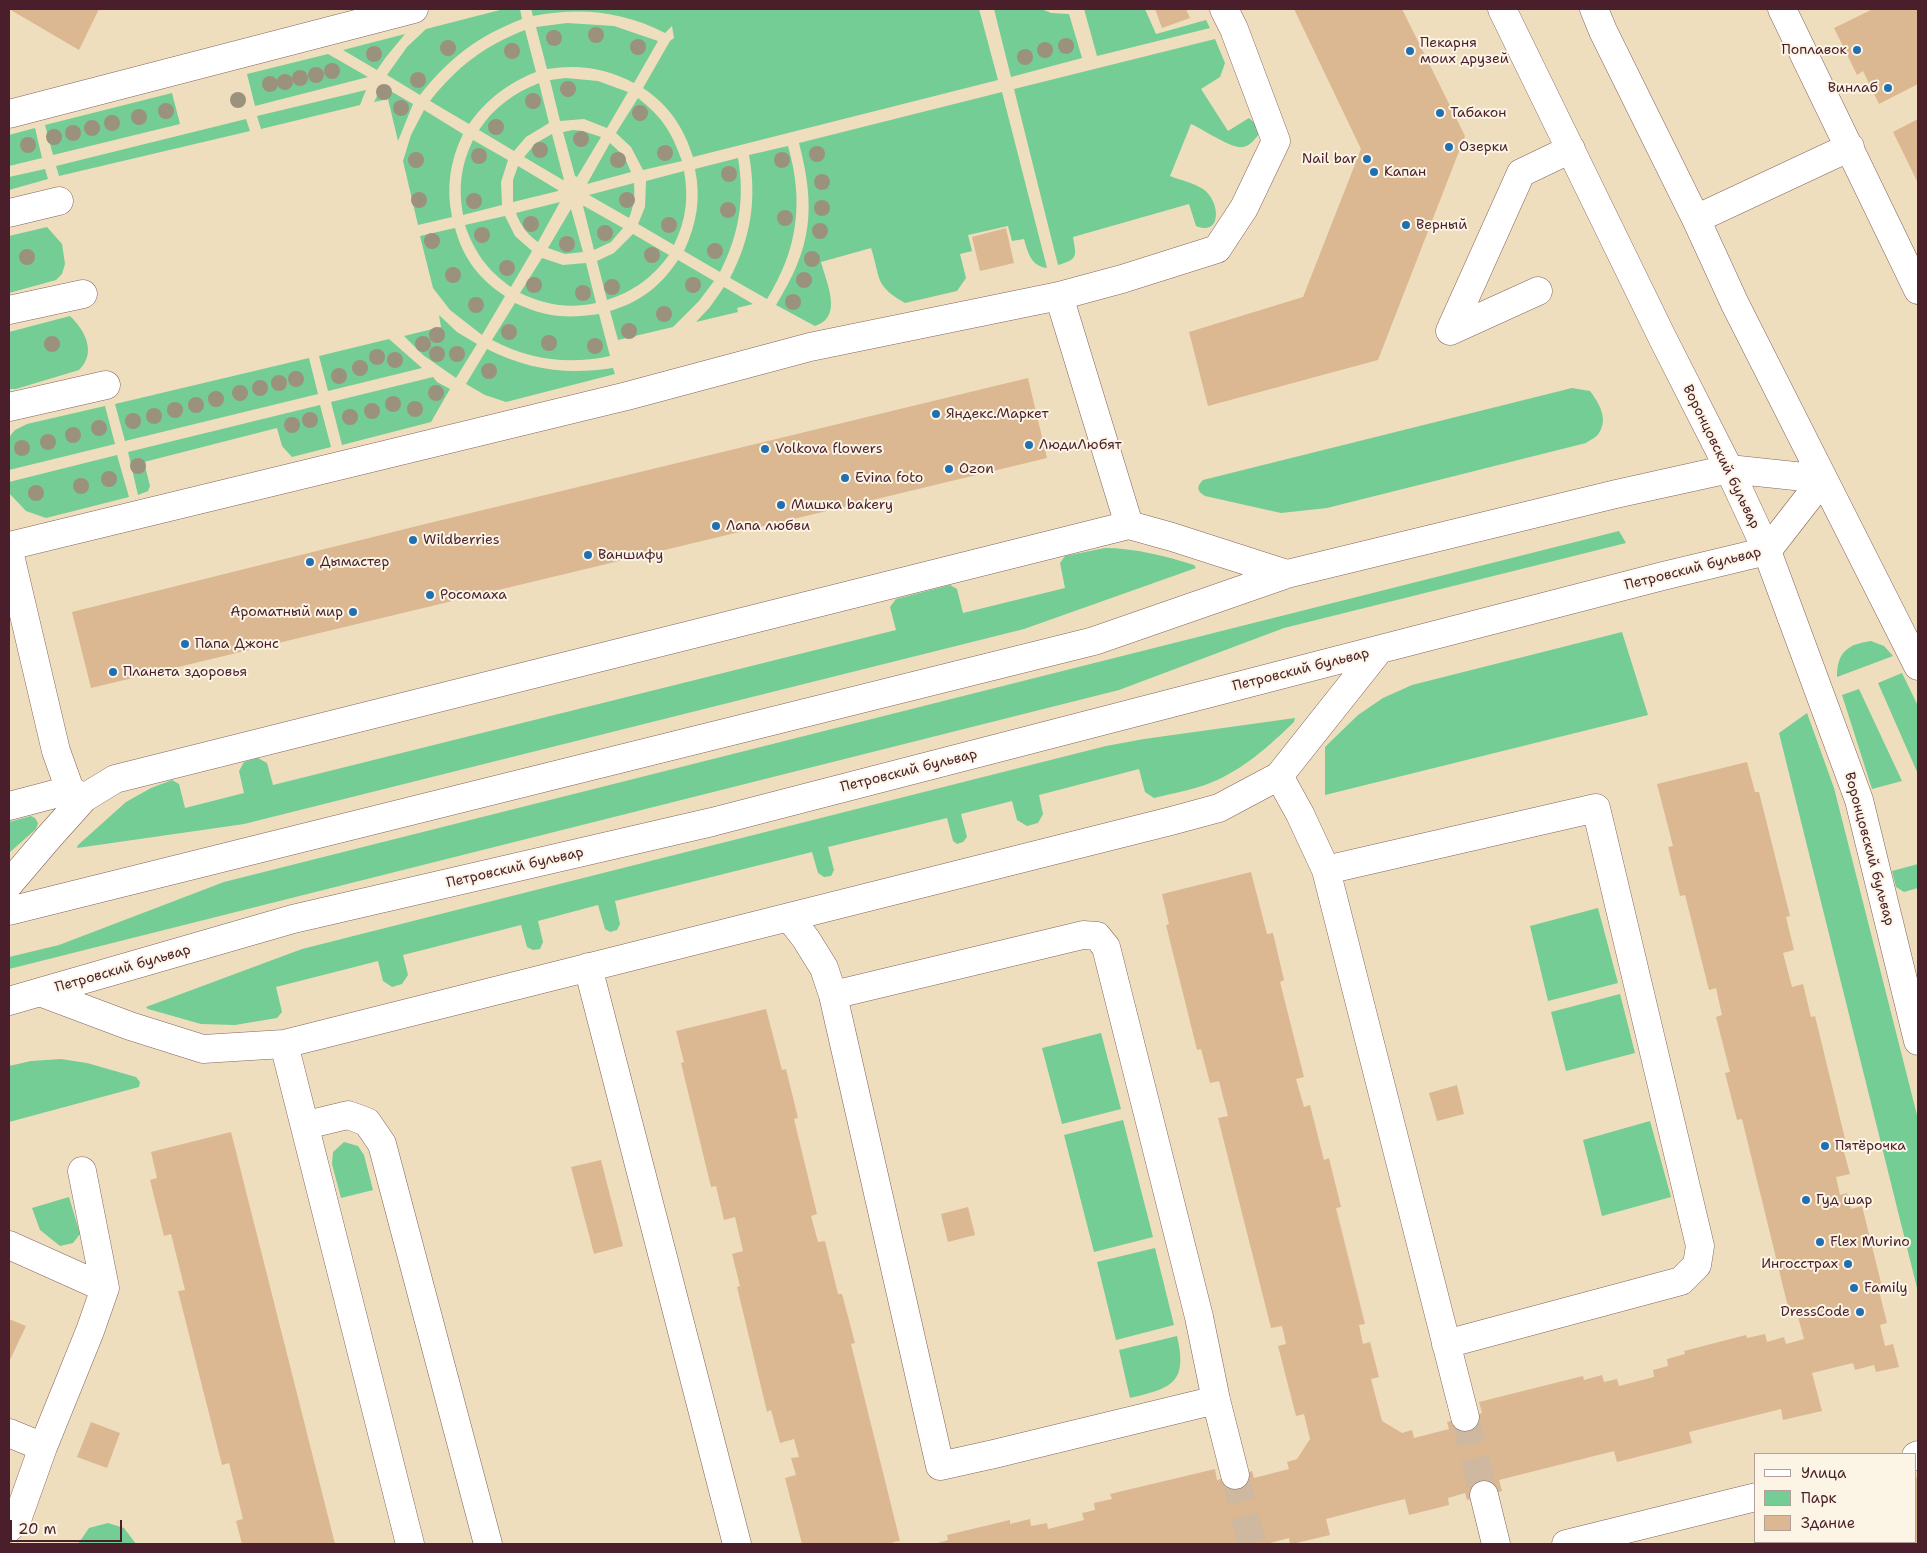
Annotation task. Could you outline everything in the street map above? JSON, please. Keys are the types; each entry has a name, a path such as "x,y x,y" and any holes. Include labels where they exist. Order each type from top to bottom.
{"street":[{"path":"9,114 414,9"},
{"path":"9,546 627,396 810,347 1059,296 1122,279 1217,249 1244,208 1276,141 1234,29 1224,9"},
{"name":"Воронцовский бульвар","path":"1502,9 1662,337 1729,468 1767,551 1859,800 1918,1041"},
{"path":"1573,9 1598,20 1696,219 1735,304 1918,666"},
{"path":"1782,9 1918,290"},
{"path":"1696,219 1850,147"},
{"path":"1538,291 1450,331 1521,173 1571,149"},
{"path":"9,213 59,201"},
{"path":"9,310 83,294"},
{"path":"1059,296 1130,525"},
{"path":"9,407 106,385"},
{"path":"9,911 1094,640 1287,574 1616,494 1729,468 1823,480"},
{"name":"Петровский бульвар","path":"9,1001 293,919 712,822 1662,576 1767,551 1823,480"},
{"path":"9,806 77,794 115,780 1130,525 1287,574"},
{"path":"9,551 56,751 77,794"},
{"path":"42,993 130,1026 203,1050 284,1044 1220,808 1279,776 1379,650"},
{"path":"1279,776 1300,814 1326,870 1465,1417"},
{"path":"9,884 48,837 77,794"},
{"path":"1326,870 1596,808 1700,1246 1697,1265 1682,1281 1446,1344"},
{"path":"789,917 806,939 824,968 833,995 940,1466 1216,1400"},
{"path":"833,995 1083,935 1097,936 1106,947 1199,1317 1216,1400 1235,1475"},
{"path":"588,967 737,1544"},
{"path":"284,1044 306,1125 410,1544"},
{"path":"306,1125 348,1115 367,1122 382,1144 488,1544"},
{"path":"9,1528 18,1520 43,1447 90,1331 105,1288 82,1172"},
{"path":"9,1245 105,1288"},
{"path":"9,1433 43,1447"},
{"path":"1484,1495 1496,1544"},
{"path":"1566,1544 1754,1497"}],"green space":[{"path":"504,9 520,9 522,19 492,33 465,50 442,70 420,95 387,75 407,47 426,29"},
{"path":"531,9 979,9 998,80 693,157 685,136 674,118 661,102 643,88 670,41 674,38 672,26 665,33 633,20 617,16 600,13 567,12 533,16"},
{"path":"994,9 1042,9 1051,13 1069,14 1082,58 1011,77"},
{"path":"1084,9 1145,9 1156,34 1206,20 1210,28 1097,56"},
{"path":"567,23 614,26 658,41 634,83 592,68 547,69 536,27"},
{"path":"525,30 536,72 516,81 491,99 469,124 430,101 451,77 473,58 510,36"},
{"path":"405,34 377,70 343,50"},
{"path":"1215,39 1225,63 1220,77 1201,89 1228,131 1249,118 1258,126 1259,134 1248,145 1238,147 1224,142 1191,124 1170,176 1195,185 1209,194 1215,208 1215,222 1205,228 1196,226 1189,204 1073,237 1075,253 1073,259 1058,265 1014,89"},
{"path":"328,54 368,77 255,106 247,74"},
{"path":"566,78 598,81 628,92 607,128 584,119 560,121 550,80"},
{"path":"539,83 549,123 526,137 514,151 479,130 491,114 505,102 521,91"},
{"path":"382,86 413,104 398,141 388,99 374,102"},
{"path":"366,90 360,105 261,129 257,116"},
{"path":"1002,92 1047,268 1034,262 1024,239 1012,241 1008,226 968,235 972,251 960,254 966,278 957,291 905,303 883,286 871,248 821,262 831,298 829,315 824,321 815,326 776,305 797,264 804,246 807,227 809,208 808,188 799,143"},
{"path":"172,93 180,124 53,155 45,125"},
{"path":"638,98 654,112 665,126 674,141 682,161 643,170 631,147 616,133"},
{"path":"424,110 463,134 450,174 449,195 452,217 418,225 403,161 411,135"},
{"path":"246,119 250,131 59,176 56,166"},
{"path":"35,128 42,158 9,166 9,135"},
{"path":"573,130 601,137 577,177 575,176 563,132"},
{"path":"552,134 564,180 524,157 536,143"},
{"path":"473,140 508,160 501,182 502,205 463,215 461,186 463,167"},
{"path":"610,143 624,156 631,172 587,184"},
{"path":"788,146 796,186 797,206 795,225 786,262 767,299 730,278 743,248 750,218 752,187 749,155"},
{"path":"738,158 741,188 739,216 732,244 720,272 684,251 697,210 698,190 695,169"},
{"path":"518,166 558,191 513,202 513,180"},
{"path":"45,169 48,179 9,190 9,177"},
{"path":"684,171 686,200 684,218 674,245 638,224 645,207 646,181"},
{"path":"634,183 634,201 629,218 589,195"},
{"path":"560,202 538,242 525,229 516,213"},
{"path":"583,206 623,228 611,242 594,250"},
{"path":"571,209 583,252 565,254 548,248"},
{"path":"505,216 515,236 532,251 511,287 495,274 477,252 465,225"},
{"path":"47,227 62,244 65,264 62,274 56,280 9,293 9,236"},
{"path":"455,228 458,239 473,267 487,282 505,296 482,335 450,310 433,288 420,236"},
{"path":"633,234 669,255 642,283 607,300 597,261 614,253"},
{"path":"542,258 563,265 586,263 596,303 576,306 558,305 520,293"},
{"path":"678,260 714,281 699,301 673,327 618,340 610,311 631,303 649,292 664,278"},
{"path":"724,287 753,304 737,308 738,312 696,322 710,307"},
{"path":"515,303 556,316 599,314 610,356 579,360 550,359 521,352 492,340"},
{"path":"439,315 457,332 477,344 456,378 423,355 404,336 441,327"},
{"path":"70,316 80,328 87,342 87,356 79,370 16,389 9,389 9,332"},
{"path":"389,339 422,368 328,391 319,356"},
{"path":"487,349 518,362 548,369 580,371 613,368 615,374 506,402 485,395 466,384"},
{"path":"309,358 318,394 125,441 115,404"},
{"path":"433,377 437,382 450,389 431,422 342,445 331,402"},
{"path":"1572,388 1590,391 1599,405 1603,416 1602,427 1599,433 1586,443 1327,508 1281,513 1205,496 1198,489 1203,480"},
{"path":"320,405 331,447 292,457 282,446 277,428 144,462 150,486 148,491 138,495 128,452"},
{"path":"105,406 115,444 9,470 9,437 15,430 27,424"},
{"path":"117,455 129,497 46,518 26,511 9,493 9,482"},
{"path":"1619,531 1626,543 1284,628 1119,690 9,969 9,957 59,945 224,882"},
{"path":"1105,548 1150,553 1194,565 1196,568 1024,629 244,824 77,848 78,845 126,802 151,788 172,780 179,784 185,808 244,793 239,771 244,762 258,758 267,763 273,785 896,630 890,607 896,599 950,585 957,589 963,613 1065,588 1060,563 1065,556"},
{"path":"1622,632 1648,715 1325,795 1325,747 1358,715 1383,698 1412,685"},
{"path":"1871,641 1884,646 1893,656 1837,677 1839,662 1845,651 1863,642"},
{"path":"1902,673 1918,706 1918,774 1878,683"},
{"path":"1859,689 1902,781 1872,789 1842,695"},
{"path":"1807,713 1834,788 1918,1119 1918,1292 1779,733"},
{"path":"1295,718 1294,722 1255,757 1222,778 1190,790 1154,798 1145,792 1139,769 1039,795 1043,814 1038,823 1027,826 1017,820 1012,801 961,814 967,837 963,842 957,844 953,841 947,818 828,847 834,870 831,876 824,877 818,873 812,852 615,901 620,924 617,930 610,932 605,929 598,905 538,921 543,942 540,949 533,950 527,947 521,925 403,955 408,975 402,984 392,987 383,981 378,961 276,987 282,1012 277,1018 235,1025 201,1024 146,1007 302,949 1106,746"},
{"path":"31,816 38,823 36,829 9,853 9,822"},
{"path":"1918,864 1918,888 1904,892 1896,887 1892,871"},
{"path":"1598,908 1618,983 1548,1001 1530,926"},
{"path":"1620,994 1635,1053 1566,1071 1551,1012"},
{"path":"1101,1033 1121,1109 1062,1124 1042,1048"},
{"path":"61,1059 87,1063 136,1077 140,1082 139,1087 9,1122 9,1066 31,1061"},
{"path":"1123,1120 1153,1237 1094,1252 1064,1135"},
{"path":"1650,1121 1671,1197 1602,1216 1583,1140"},
{"path":"344,1142 358,1146 364,1155 373,1190 341,1198 332,1164 333,1152"},
{"path":"69,1197 80,1234 73,1243 60,1246 40,1230 32,1208"},
{"path":"1155,1248 1174,1325 1116,1340 1097,1262"},
{"path":"1177,1336 1180,1364 1178,1374 1173,1381 1157,1391 1130,1398 1119,1350"},
{"path":"108,1523 124,1528 136,1544 78,1544 89,1528"}],"building":[{"path":"9,9 99,9 79,50"},
{"path":"1155,9 1186,9 1190,18 1162,28"},
{"path":"1294,9 1402,9 1465,136 1378,360 1208,406 1189,332 1303,297 1361,149"},
{"path":"1873,9 1918,9 1918,84 1879,104 1863,71 1857,75 1834,28"},
{"path":"1918,119 1918,183 1893,132"},
{"path":"1006,228 1014,263 980,271 972,237"},
{"path":"1028,378 1047,458 91,688 72,612 417,526"},
{"path":"1747,762 1755,792 1759,792 1790,916 1786,917 1794,950 1783,953 1792,987 1803,984 1811,1017 1815,1016 1845,1139 1841,1141 1850,1174 1836,1177 1840,1195 1847,1193 1851,1209 1862,1206 1883,1291 1879,1291 1887,1323 1880,1325 1885,1346 1893,1344 1899,1367 1876,1372 1874,1365 1855,1370 1853,1363 1812,1373 1822,1411 1783,1420 1781,1409 1689,1432 1692,1443 1617,1462 1614,1451 1499,1480 1502,1491 1467,1500 1465,1493 1448,1498 1449,1505 1409,1515 1405,1499 1376,1506 1326,1519 1330,1535 1292,1544 1290,1544 1289,1538 1270,1544 934,1544 948,1540 947,1535 1010,1520 1010,1524 1030,1519 1031,1526 1047,1523 1048,1529 1084,1520 1082,1513 1095,1510 1094,1503 1112,1499 1110,1494 1215,1469 1217,1480 1252,1471 1254,1478 1289,1469 1287,1462 1297,1459 1310,1439 1304,1414 1296,1416 1278,1346 1286,1344 1282,1326 1271,1328 1218,1118 1228,1116 1219,1081 1210,1083 1201,1049 1197,1050 1166,925 1169,924 1162,894 1251,872 1267,934 1273,933 1284,980 1280,982 1304,1077 1296,1079 1304,1107 1310,1105 1324,1160 1329,1158 1341,1207 1336,1208 1365,1324 1359,1325 1363,1344 1370,1342 1379,1377 1371,1379 1382,1421 1402,1433 1412,1430 1414,1438 1449,1429 1447,1422 1482,1413 1479,1402 1583,1376 1584,1380 1602,1375 1604,1382 1617,1379 1619,1386 1654,1377 1653,1370 1668,1366 1667,1359 1685,1354 1684,1351 1746,1335 1747,1338 1765,1334 1767,1342 1784,1337 1786,1344 1804,1339 1797,1313 1790,1315 1742,1119 1737,1120 1725,1073 1730,1072 1716,1017 1722,1015 1716,988 1709,990 1685,895 1680,896 1668,847 1673,846 1657,784"},
{"path":"766,1009 782,1070 786,1069 798,1118 794,1119 817,1214 811,1216 818,1242 825,1241 838,1294 842,1294 855,1343 851,1344 900,1541 893,1542 894,1544 802,1544 785,1478 796,1475 791,1458 799,1457 794,1439 780,1443 771,1410 767,1412 737,1287 740,1286 732,1254 743,1251 735,1217 724,1220 716,1186 711,1187 681,1063 684,1062 676,1031"},
{"path":"1457,1085 1464,1114 1437,1121 1429,1093"},
{"path":"231,1132 335,1544 242,1544 236,1521 243,1519 229,1463 222,1465 178,1291 185,1290 171,1234 164,1236 150,1180 157,1178 151,1152"},
{"path":"601,1160 623,1246 594,1254 571,1167"},
{"path":"968,1207 975,1235 948,1242 941,1214"},
{"path":"9,1319 26,1326 9,1362"},
{"path":"91,1422 120,1433 107,1468 77,1457"},
{"path":"1917,1478 1918,1544 1849,1544 1917,1543"}],"tunnel":[{"path":"1465,1417 1484,1495"},
{"path":"1235,1475 1252,1544"}],"place":[{"name":"Поплавок","path":"1857,50"},
{"name":"Пекарня моих друзей","path":"1410,51"},
{"name":"Винлаб","path":"1888,88"},
{"name":"Табакон","path":"1440,113"},
{"name":"Озерки","path":"1449,147"},
{"name":"Nail bar","path":"1367,159"},
{"name":"Капан","path":"1374,172"},
{"name":"Верный","path":"1406,225"},
{"name":"Яндекс.Маркет","path":"936,414"},
{"name":"ЛюдиЛюбят","path":"1029,445"},
{"name":"Volkova flowers","path":"765,449"},
{"name":"Ozon","path":"949,469"},
{"name":"Evina foto","path":"845,478"},
{"name":"Мишка bakery","path":"781,505"},
{"name":"Лапа любви","path":"716,526"},
{"name":"Wildberries","path":"413,540"},
{"name":"Ваншифу","path":"588,555"},
{"name":"Дымастер","path":"310,562"},
{"name":"Росомаха","path":"430,595"},
{"name":"Ароматный мир","path":"353,612"},
{"name":"Папа Джонс","path":"185,644"},
{"name":"Планета здоровья","path":"113,672"},
{"name":"Пятёрочка","path":"1825,1146"},
{"name":"Гуд шар","path":"1806,1200"},
{"name":"Flex Murino","path":"1820,1242"},
{"name":"Ингосстрах","path":"1848,1264"},
{"name":"Family","path":"1854,1288"},
{"name":"DressCode","path":"1860,1312"}]}
